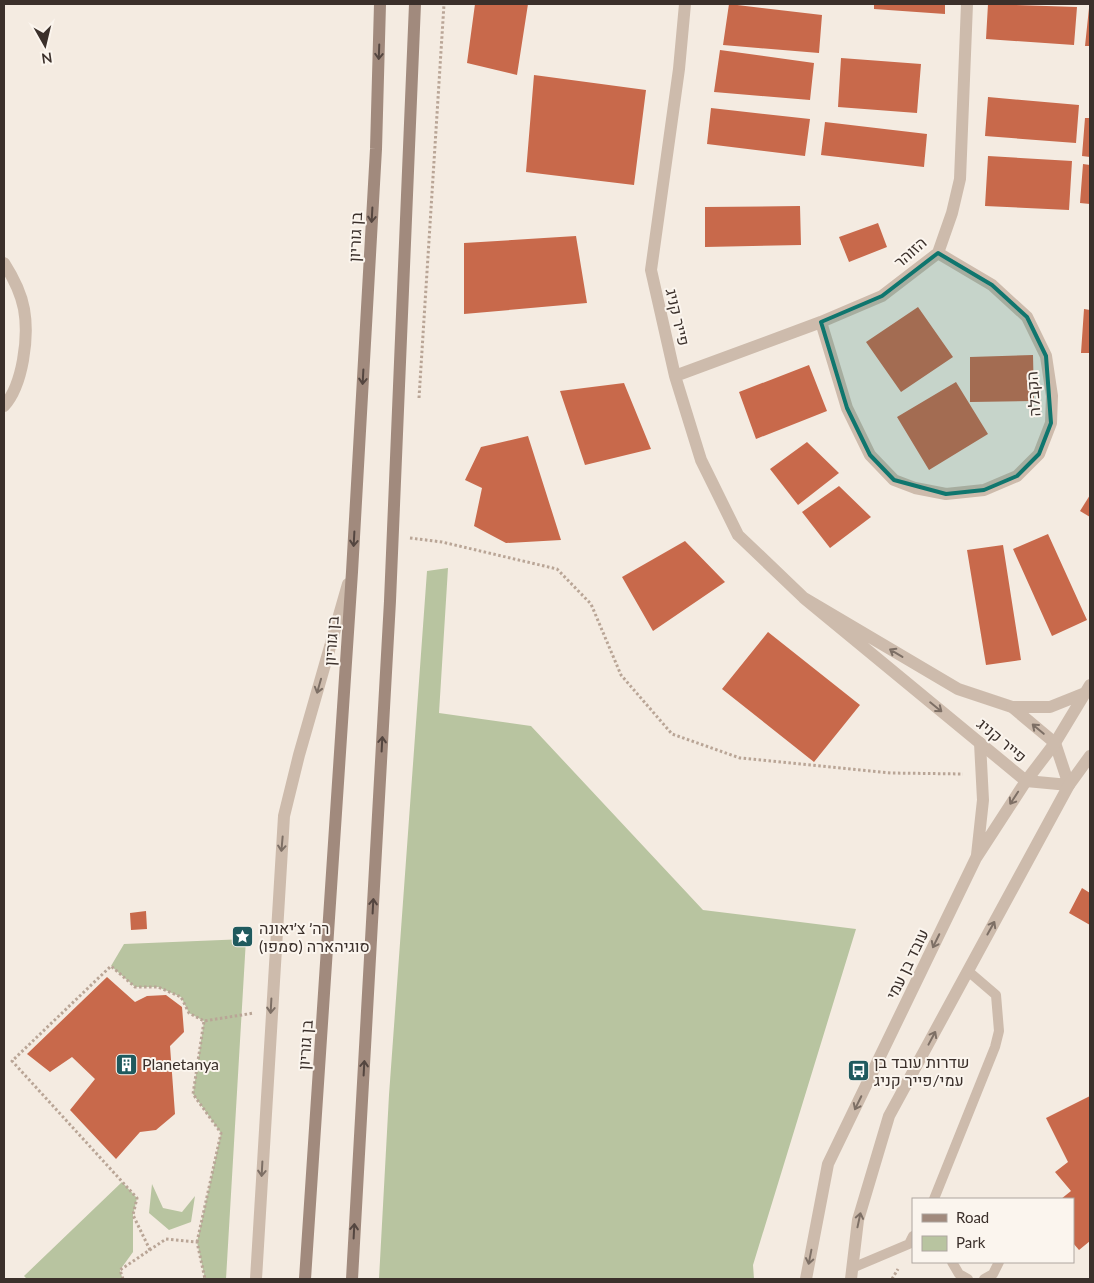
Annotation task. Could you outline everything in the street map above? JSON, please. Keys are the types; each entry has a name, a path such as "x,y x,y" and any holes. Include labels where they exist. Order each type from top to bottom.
{"main road":[{"name":"בן גוריון","path":"305,1279 352,572 376,149 380,4"},
{"path":"352,1279 390,601 415,4"}],"street":[{"name":"פייר קניג","path":"685,4 679,69 651,270 675,376 702,460 738,535 804,598 1026,781 1069,785"},
{"name":"הזוהר","path":"675,376 821,322 882,296 938,253 952,213 960,179 967,4"},
{"name":"הקבלה","path":"821,322 847,408 870,455 894,480 914,488 946,494 984,490 1017,476 1039,454 1052,423 1052,396 1046,356 1026,317 992,285 938,253"},
{"path":"4,263 13,278 24,309 26,336 23,361 18,380 4,406"},
{"path":"256,1279 284,816 299,755 352,572"},
{"name":"פייר קניג","path":"804,598 958,689 1012,707 1055,742"},
{"path":"1012,707 1050,708 1088,689"},
{"name":"עובד בן עמי","path":"806,1279 828,1164 976,858 1026,781 1055,742 1088,689"},
{"path":"976,858 983,800 980,742"},
{"path":"1055,742 1069,785"},
{"path":"851,1274 858,1220 889,1116 1069,785 1090,756"}],"lane":[{"path":"934,1198 991,1057 999,1031 996,995 968,971"},
{"path":"851,1274 909,1244 912,1238"},
{"path":"952,1263 958,1274 968,1279"},
{"path":"984,1279 993,1274 998,1263"}],"path":[{"path":"410,538 442,542 557,569 591,604 620,675 672,734 740,758 891,773 981,775"},
{"path":"150,1250 133,1215 137,1198 12,1061 111,966 135,987 158,987 181,997 189,1013 204,1021 271,1010"},
{"path":"204,1021 193,1094 221,1133 197,1242 205,1279"},
{"path":"122,1279 120,1270 166,1239 197,1242"}],"highlighted area":[{"path":"938,253 992,285 1027,317 1046,356 1051,423 1039,454 1017,476 984,490 946,494 894,480 870,455 847,408 821,322 882,296"}],"green space":[{"path":"448,568 439,713 531,726 703,910 856,929 753,1265 754,1279 379,1279 389,1095 427,571"},
{"path":"246,939 226,1279 205,1279 197,1242 221,1133 193,1094 204,1021 189,1013 181,997 158,987 135,987 111,966 124,944"},
{"path":"122,1182 137,1198 133,1215 133,1252 120,1270 122,1277 120,1279 27,1279 24,1276"},
{"path":"152,1184 163,1208 182,1212 195,1196 191,1222 169,1230 149,1213"}],"building":[{"path":"475,4 528,4 517,75 467,63"},
{"path":"729,4 822,15 819,53 723,45"},
{"path":"874,4 945,4 945,14 874,9"},
{"path":"988,4 1077,7 1074,45 986,39"},
{"path":"1089,8 1090,46 1085,46"},
{"path":"720,50 814,63 810,100 714,92"},
{"path":"841,58 921,64 917,113 838,107"},
{"path":"534,75 646,90 634,185 526,172"},
{"path":"988,97 1079,105 1076,143 985,136"},
{"path":"711,108 810,119 805,156 707,144"},
{"path":"1085,118 1090,118 1090,157 1082,156"},
{"path":"825,122 927,134 924,167 821,155"},
{"path":"988,156 1072,161 1069,210 985,206"},
{"path":"1083,164 1090,165 1090,204 1080,203"},
{"path":"800,206 801,245 705,247 705,207"},
{"path":"878,223 887,247 849,262 839,237"},
{"path":"576,236 587,303 464,314 464,243"},
{"path":"918,307 953,357 901,392 866,342"},
{"path":"1084,309 1090,310 1090,353 1081,353"},
{"path":"1033,355 1034,401 970,402 970,357"},
{"path":"809,365 827,411 756,439 739,392"},
{"path":"956,382 988,434 929,470 897,417"},
{"path":"624,383 651,449 585,465 560,391"},
{"path":"528,436 561,540 506,543 474,526 482,488 465,480 481,447"},
{"path":"807,442 839,473 798,505 770,469"},
{"path":"839,486 871,517 830,548 802,512"},
{"path":"1090,495 1090,517 1080,511"},
{"path":"1048,534 1087,620 1052,636 1013,549"},
{"path":"685,541 725,582 653,631 622,577"},
{"path":"1003,545 1021,660 986,665 967,550"},
{"path":"768,632 860,705 814,762 722,689"},
{"path":"1082,888 1090,893 1090,925 1069,913"},
{"path":"146,911 147,929 131,930 130,913"},
{"name":"Planetanya","path":"107,977 135,1002 147,996 166,995 182,1007 184,1032 170,1046 175,1114 156,1130 140,1132 116,1159 70,1110 95,1079 72,1057 50,1072 27,1054"},
{"path":"1090,1096 1090,1241 1079,1250 1074,1244 1074,1198 1062,1198 1071,1191 1055,1172 1068,1162 1046,1118"}],"place":[{"name":"רה׳ צ׳יאונה (סמפו) סוגיהארה","path":"243,937"},
{"name":"Planetanya","path":"126,1064"},
{"name":"שדרות עובד בן עמי/פייר קניג","path":"858,1071"}]}
